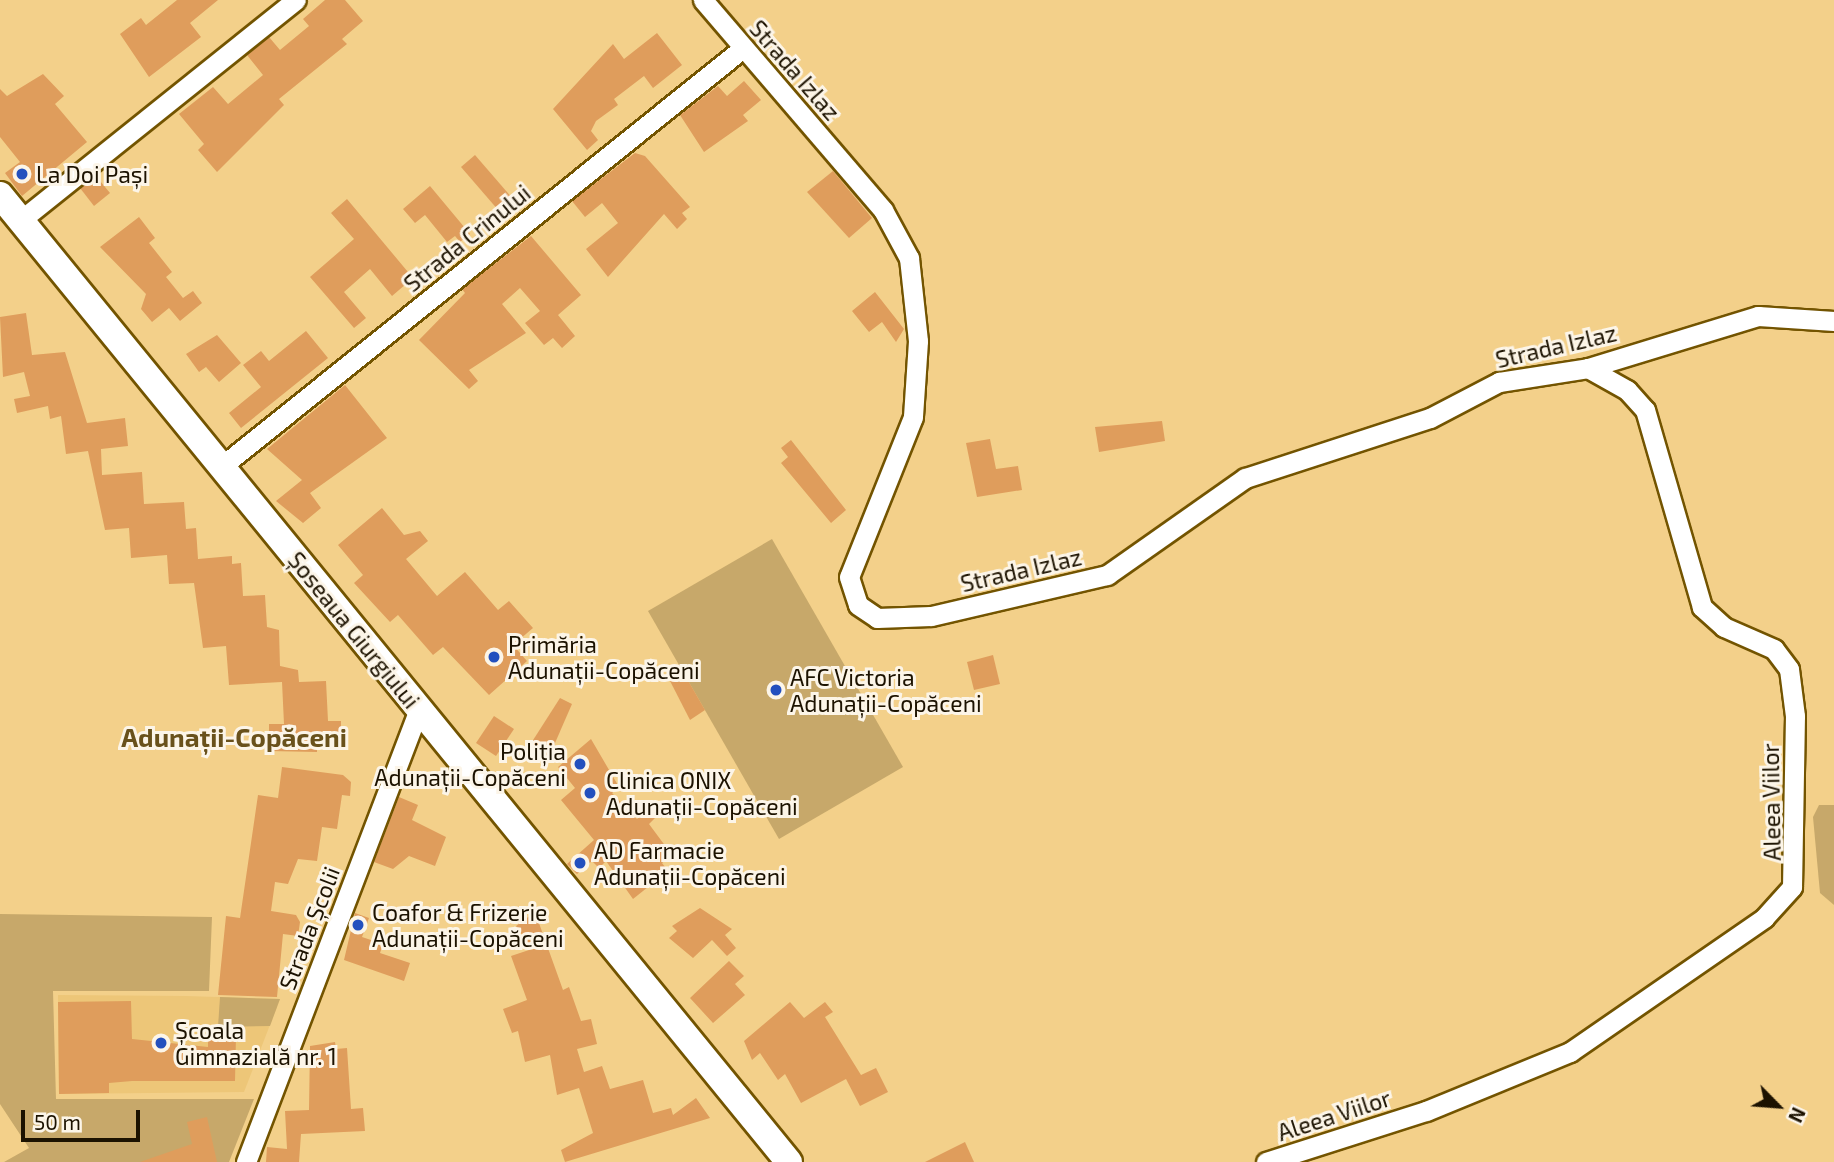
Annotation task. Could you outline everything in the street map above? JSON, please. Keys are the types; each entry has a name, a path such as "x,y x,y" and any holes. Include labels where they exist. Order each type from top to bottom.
{"street":[{"path":"21,220 296,0"},
{"name":"Strada Izlaz","path":"703,0 883,210 909,258 918,341 913,417 849,577 858,605 875,617 931,616 1107,575 1245,478 1430,418 1499,382 1588,368 1758,316 1834,321"},
{"name":"Strada Crinului","path":"222,466 743,48"},
{"name":"Șoseaua Giurgiului","path":"0,195 418,711 789,1162"},
{"name":"Aleea Viilor","path":"1266,1162 1426,1111 1570,1052 1764,918 1792,887 1795,744 1789,669 1774,649 1716,622 1702,607 1645,410 1627,390 1588,368"},
{"name":"Strada Școlii","path":"246,1162 418,711"}],"shaded area":[{"name":"AFC Victoria Adunații-Copăceni","path":"772,539 903,767 779,839 648,611"},
{"path":"1819,805 1834,805 1834,905 1820,893 1813,817"},
{"path":"0,914 212,917 209,991 53,991 56,1099 254,1099 229,1162 4,1162 29,1148 0,1104"},
{"name":"Școala Gimnazială nr. 1","path":"58,995 280,999 244,1092 59,1094"},
{"path":"220,997 280,999 270,1026 218,1027"}],"building":[{"path":"177,0 218,0 190,23 201,37 149,77 120,34 141,18 146,25"},
{"path":"325,0 345,0 363,21 342,39 347,44 279,99 284,105 217,172 198,150 204,144 179,114 213,87 228,104 263,75 247,55 269,37 280,50 309,26 303,19"},
{"path":"657,33 682,65 653,88 644,76 614,99 618,105 596,121 591,131 598,140 587,150 553,109 613,44 624,59"},
{"path":"43,74 64,96 55,104 87,142 22,196 5,173 20,162 0,137 0,89 7,96"},
{"path":"744,81 761,100 743,115 748,121 704,152 680,115 718,86 727,96"},
{"path":"635,153 645,156 690,207 682,213 687,219 677,229 664,214 608,277 586,249 618,223 602,203 585,217 572,201"},
{"path":"475,155 513,199 499,211 461,167"},
{"path":"833,171 872,218 849,238 807,192"},
{"path":"96,176 110,193 94,206 80,188"},
{"path":"430,186 470,234 460,242 455,236 447,242 425,215 415,223 403,209"},
{"path":"347,199 413,278 392,296 370,269 344,292 366,318 354,328 310,277 354,239 331,213"},
{"path":"139,217 155,238 149,243 172,272 166,277 183,298 193,291 202,303 180,321 169,308 152,322 141,309 146,294 100,247"},
{"path":"531,236 581,295 558,315 575,336 562,348 553,338 544,345 525,323 540,311 520,288 502,304 526,333 469,370 478,381 469,389 419,340 465,293 462,289"},
{"path":"875,292 904,329 896,342 882,322 869,332 852,311"},
{"path":"26,313 32,355 65,352 87,423 125,418 128,446 101,449 102,475 142,472 144,504 184,502 186,529 196,528 198,559 232,556 232,564 241,563 243,596 265,595 267,627 279,630 280,666 298,670 299,682 326,681 328,721 341,721 341,737 317,737 317,752 269,751 269,724 284,724 282,682 229,685 226,646 203,648 194,583 169,584 167,555 131,558 129,528 105,530 88,451 66,454 61,416 50,419 48,406 17,413 14,399 30,396 24,372 3,377 0,317"},
{"path":"306,331 328,358 241,428 229,413 261,387 243,365 261,351 269,361"},
{"path":"217,335 241,363 219,382 206,367 199,372 186,354"},
{"path":"345,385 387,438 310,493 321,508 303,523 276,501 302,480 267,449"},
{"path":"1162,421 1165,441 1099,452 1095,427"},
{"path":"990,439 996,469 1018,466 1022,490 977,497 966,443"},
{"path":"791,440 846,510 831,523 781,463 788,457 781,448"},
{"path":"382,508 404,535 420,531 428,541 406,559 437,596 465,572 498,610 509,601 533,628 513,645 527,661 489,695 443,647 433,655 398,615 390,622 354,583 363,575 338,545"},
{"path":"993,655 1000,684 974,690 967,662"},
{"path":"682,670 705,710 690,720 669,679"},
{"path":"560,698 572,704 548,759 528,748"},
{"path":"494,716 514,729 496,756 476,743"},
{"path":"591,739 619,787 612,793 637,819 647,809 655,818 649,824 672,855 662,863 668,871 633,899 606,861 599,868 592,861 577,874 567,864 594,840 561,800 575,788 558,767"},
{"path":"282,767 343,775 351,782 350,796 342,795 337,829 322,827 317,861 298,859 288,884 275,882 271,911 296,915 300,922 298,936 283,934 277,997 218,995 226,916 240,918 258,795 278,798"},
{"path":"399,797 418,805 412,820 446,837 435,866 409,856 393,869 374,862"},
{"path":"700,908 732,929 725,935 736,948 727,956 712,940 693,958 669,938 677,931 672,926"},
{"path":"535,912 563,990 569,987 581,1021 591,1019 597,1044 577,1049 584,1072 602,1066 610,1089 643,1080 653,1113 671,1108 673,1115 696,1098 710,1118 565,1162 561,1150 593,1133 579,1088 557,1095 550,1055 525,1062 518,1031 512,1033 503,1009 527,1000 511,956 532,949 516,926"},
{"path":"355,913 369,918 362,937 383,944 380,953 410,963 404,981 344,960"},
{"path":"729,961 744,976 735,984 745,995 713,1023 690,998"},
{"path":"131,1001 132,1039 208,1047 208,1036 236,1036 235,1081 132,1081 109,1083 109,1093 59,1094 58,1002"},
{"path":"790,1002 804,1018 825,1002 833,1012 825,1017 861,1075 876,1068 888,1092 860,1106 846,1079 801,1103 785,1074 778,1080 760,1053 752,1060 744,1041"},
{"path":"335,1042 336,1049 347,1048 351,1109 363,1108 365,1131 301,1134 299,1162 266,1162 267,1147 287,1149 285,1111 309,1110 310,1046"},
{"path":"207,1117 217,1162 140,1162 192,1144 187,1122"},
{"path":"965,1142 974,1162 925,1162"}],"place":[{"name":"La Doi Pași","path":"22,174"},
{"name":"Primăria Adunații-Copăceni","path":"494,657"},
{"name":"AFC Victoria Adunații-Copăceni","path":"776,690"},
{"name":"Poliția Adunații-Copăceni","path":"580,764"},
{"name":"Clinica ONIX Adunații-Copăceni","path":"590,793"},
{"name":"AD Farmacie Adunații-Copăceni","path":"580,863"},
{"name":"Coafor & Frizerie Adunații-Copăceni","path":"358,925"},
{"name":"Școala Gimnazială nr. 1","path":"161,1043"}],"district":[{"name":"Adunații-Copăceni","path":"234,737"}]}
